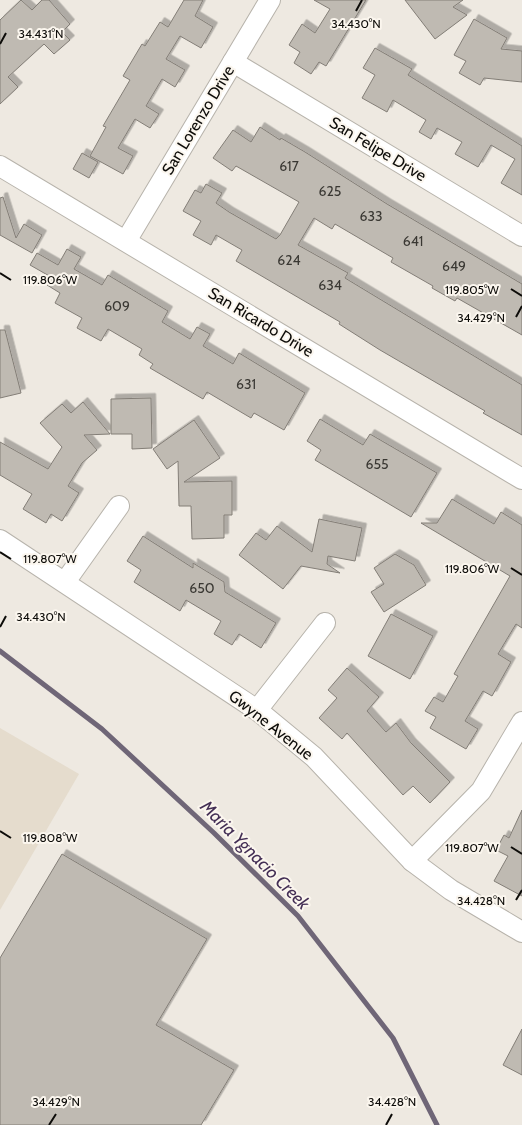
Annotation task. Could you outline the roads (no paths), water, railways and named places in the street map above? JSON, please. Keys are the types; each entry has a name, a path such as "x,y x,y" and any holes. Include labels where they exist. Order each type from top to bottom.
{"street":[{"name":"San Lorenzo Drive","path":"126,241 270,0"},
{"name":"San Felipe Drive","path":"233,62 522,236"},
{"name":"San Ricardo Drive","path":"0,166 522,480"},
{"path":"65,582 120,506"},
{"name":"Gwyne Avenue","path":"0,540 257,710 314,757 412,861 451,890 522,932"},
{"path":"257,710 325,623"},
{"path":"412,861 481,792 522,722"}],"waterway":[{"name":"Maria Ygnacio Creek","path":"0,651 102,729 214,833 298,916 393,1038 437,1125"}]}
